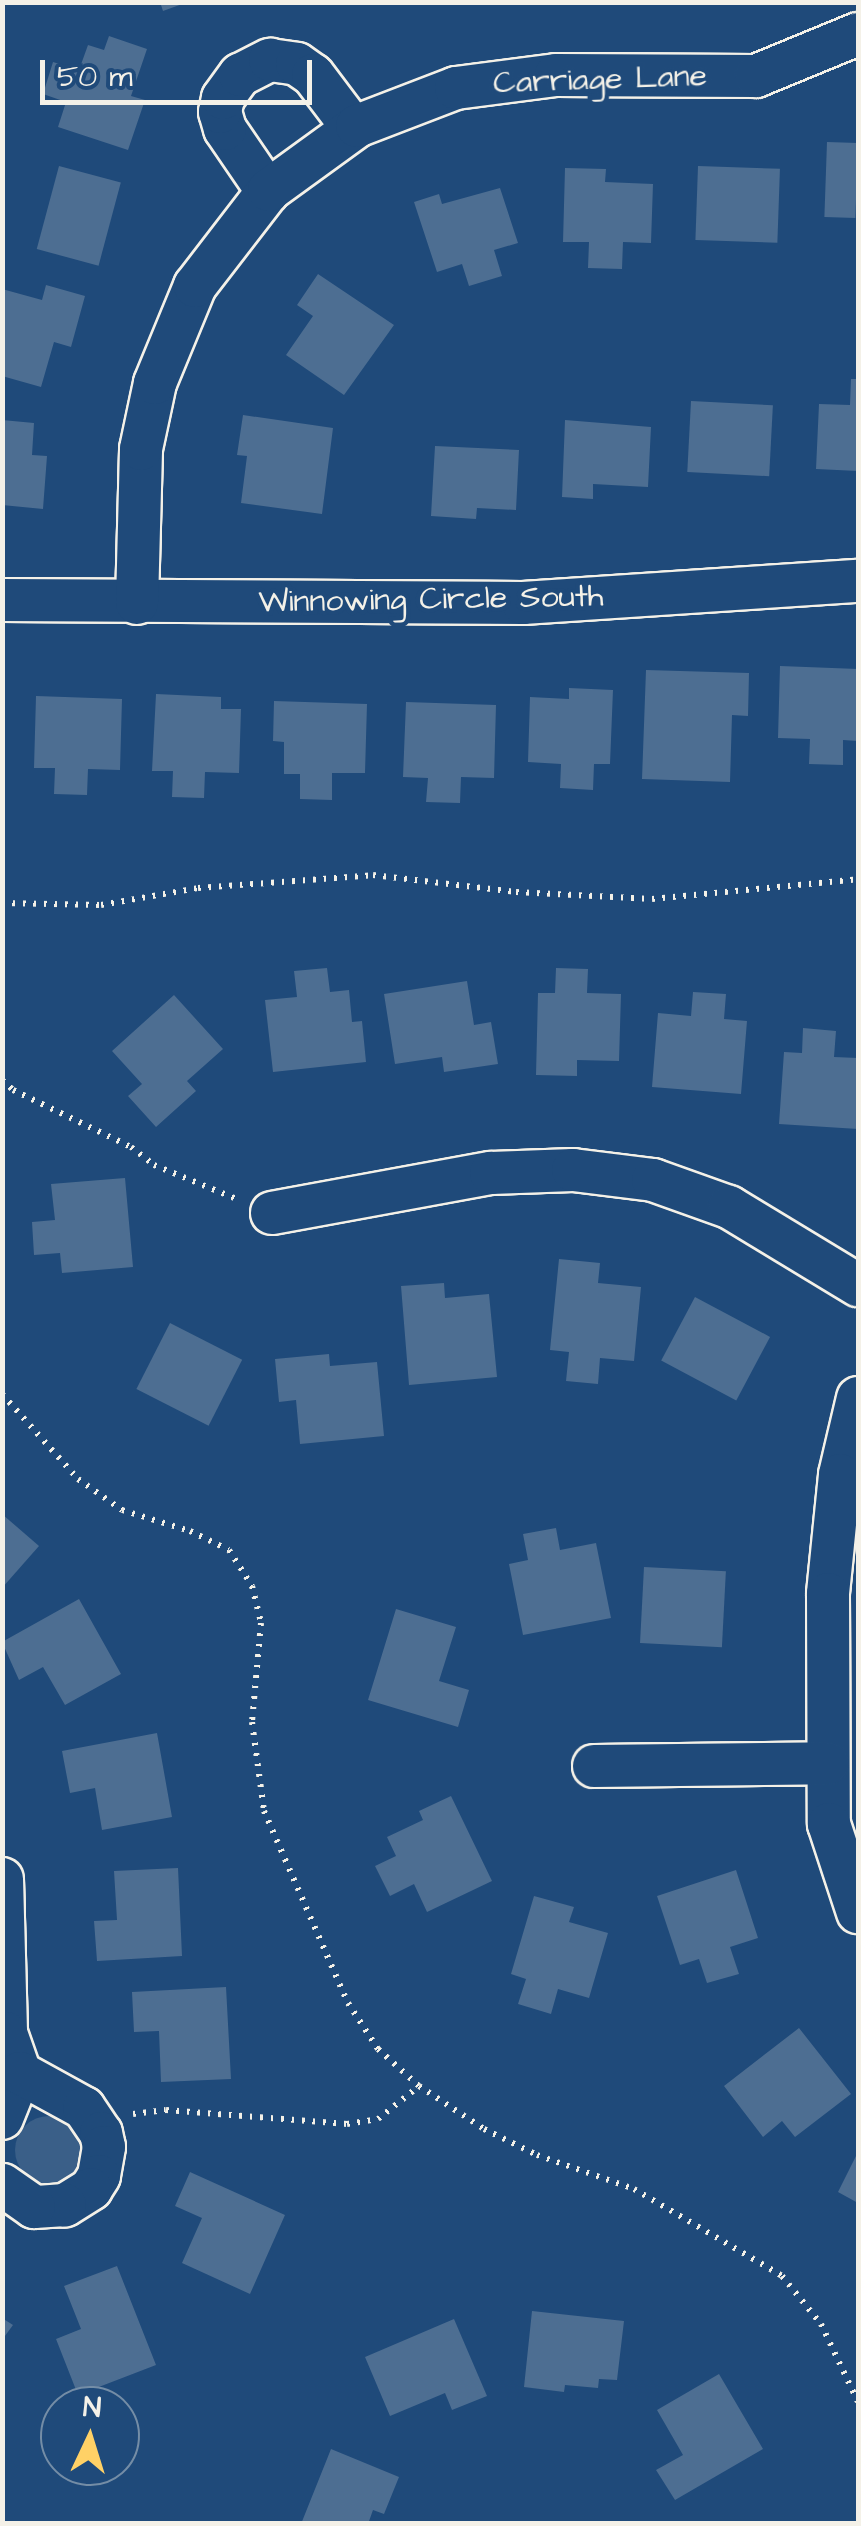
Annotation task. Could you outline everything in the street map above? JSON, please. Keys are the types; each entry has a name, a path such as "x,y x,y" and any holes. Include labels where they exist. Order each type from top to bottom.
{"street":[{"name":"Carriage Lane","path":"137,603 141,449 155,382 195,286 268,192 353,128 473,86 556,75 756,76 858,34"},
{"path":"268,192 225,129 220,112 223,98 240,75 270,60 296,64 313,75 353,128"},
{"name":"Winnowing Circle South","path":"2,600 523,603 858,581"},
{"path":"272,1212 491,1173 573,1170 653,1180 728,1208 858,1285"},
{"path":"858,1398 840,1475 828,1594 829,1824 858,1912"},
{"path":"594,1766 828,1763"},
{"path":"2,1879 6,2033 20,2073 2,2118"},
{"path":"2,2185 34,2207 50,2208 80,2198 90,2189 103,2162 104,2148 96,2124 84,2108 20,2073"}],"path":[{"path":"2,903 101,905 250,882 373,874 516,892 652,899 858,879"},
{"path":"2,1080 13,1090 132,1148 154,1165 272,1212"},
{"path":"2,1394 78,1479 122,1510 190,1530 228,1550 252,1586 261,1623 252,1722 264,1810 348,2003 378,2049 419,2086 484,2128 537,2155 634,2190 782,2276 820,2324 858,2402"},
{"path":"96,2124 166,2110 346,2124 378,2119 419,2086"}],"shaded area":[{"path":"49,2116 62,2118 73,2126 81,2137 81,2163 73,2174 62,2182 49,2184 36,2182 25,2174 17,2163 15,2150 17,2137 25,2126 36,2118"}],"building":[{"path":"160,2 185,2 185,3 163,11"},
{"path":"109,36 147,49 131,96 145,100 128,150 58,127 66,102 43,94 53,62 79,70 88,45 104,50"},
{"path":"827,142 858,143 855,218 824,217"},
{"path":"59,166 121,183 99,266 37,249"},
{"path":"698,166 780,169 777,243 695,240"},
{"path":"565,168 606,169 605,182 653,184 651,243 623,242 622,269 588,268 589,242 563,242"},
{"path":"500,188 518,243 494,250 502,276 469,286 462,264 437,272 414,202 439,194 442,204"},
{"path":"318,274 394,325 344,395 286,355 313,316 297,305"},
{"path":"46,285 85,296 71,347 54,342 41,387 2,376 2,289 42,300"},
{"path":"851,379 858,379 858,471 816,469 819,404 850,405"},
{"path":"691,401 773,405 769,476 687,472"},
{"path":"243,415 333,428 322,514 241,503 247,456 237,455"},
{"path":"2,420 34,423 32,455 47,456 43,509 2,505"},
{"path":"565,420 651,427 648,487 593,484 593,499 562,497"},
{"path":"435,446 519,450 516,510 477,508 476,519 431,516"},
{"path":"780,666 858,669 858,741 843,740 843,765 809,764 810,739 778,738"},
{"path":"646,670 749,673 748,716 732,715 730,782 642,779"},
{"path":"569,688 613,690 610,764 594,764 593,790 560,788 561,764 528,762 530,697 569,699"},
{"path":"156,694 221,697 221,709 241,709 239,773 205,772 204,798 172,797 173,771 152,771"},
{"path":"36,696 122,699 120,770 88,769 87,795 54,794 55,768 34,768"},
{"path":"274,701 367,704 365,773 332,773 332,800 300,799 300,774 284,774 284,742 273,741"},
{"path":"406,702 496,705 494,778 461,777 460,803 426,802 428,778 403,777"},
{"path":"327,968 330,992 349,990 352,1022 362,1021 366,1062 273,1072 265,1000 297,997 294,971"},
{"path":"556,968 588,969 587,993 621,994 619,1061 577,1060 577,1076 536,1075 538,993 555,993"},
{"path":"467,981 474,1025 491,1022 498,1064 444,1072 442,1057 395,1064 384,994"},
{"path":"693,992 726,994 724,1019 747,1021 741,1094 652,1087 658,1013 691,1016"},
{"path":"174,995 223,1049 187,1081 196,1091 156,1127 128,1096 142,1084 112,1051"},
{"path":"803,1028 836,1031 834,1057 858,1058 858,1129 779,1124 784,1052 802,1053"},
{"path":"125,1178 133,1267 62,1273 60,1253 34,1255 32,1222 55,1220 51,1184"},
{"path":"559,1259 600,1263 598,1283 641,1287 634,1361 600,1358 598,1384 566,1381 569,1352 550,1350"},
{"path":"444,1283 445,1298 489,1294 497,1377 409,1385 401,1286"},
{"path":"695,1297 770,1337 736,1400 661,1361"},
{"path":"170,1323 242,1360 209,1426 136,1389"},
{"path":"329,1354 330,1366 377,1362 384,1436 300,1444 296,1400 279,1402 275,1359"},
{"path":"2,1514 39,1546 2,1588"},
{"path":"556,1528 560,1550 596,1543 611,1618 523,1635 509,1564 528,1560 523,1534"},
{"path":"644,1567 726,1571 722,1647 640,1643"},
{"path":"79,1599 121,1674 65,1705 43,1667 19,1680 2,1642"},
{"path":"396,1609 456,1627 439,1681 469,1690 458,1727 368,1700"},
{"path":"157,1733 172,1817 102,1830 95,1788 70,1793 62,1751"},
{"path":"451,1796 492,1881 427,1912 414,1884 390,1896 375,1866 396,1856 387,1837 423,1820 419,1811"},
{"path":"178,1868 182,1956 97,1961 94,1921 117,1920 114,1871"},
{"path":"736,1870 758,1938 730,1947 739,1974 707,1983 699,1959 680,1965 657,1896"},
{"path":"534,1896 574,1907 569,1922 608,1933 589,1998 558,1989 551,2014 518,2004 526,1979 511,1974"},
{"path":"226,1987 231,2079 161,2082 159,2031 134,2032 132,1992"},
{"path":"799,2028 851,2094 795,2137 782,2121 763,2137 724,2086"},
{"path":"858,2152 858,2203 838,2192"},
{"path":"190,2172 285,2215 250,2294 182,2263 202,2218 175,2206"},
{"path":"117,2266 156,2365 101,2386 74,2386 56,2339 81,2329 64,2286"},
{"path":"532,2311 624,2321 617,2380 599,2379 598,2388 565,2385 564,2392 524,2387"},
{"path":"2,2318 13,2325 2,2340"},
{"path":"454,2319 487,2396 452,2410 445,2393 390,2416 365,2357"},
{"path":"719,2374 763,2449 675,2500 656,2470 683,2455 657,2410"},
{"path":"331,2449 399,2477 384,2514 373,2510 368,2524 301,2524"}]}
